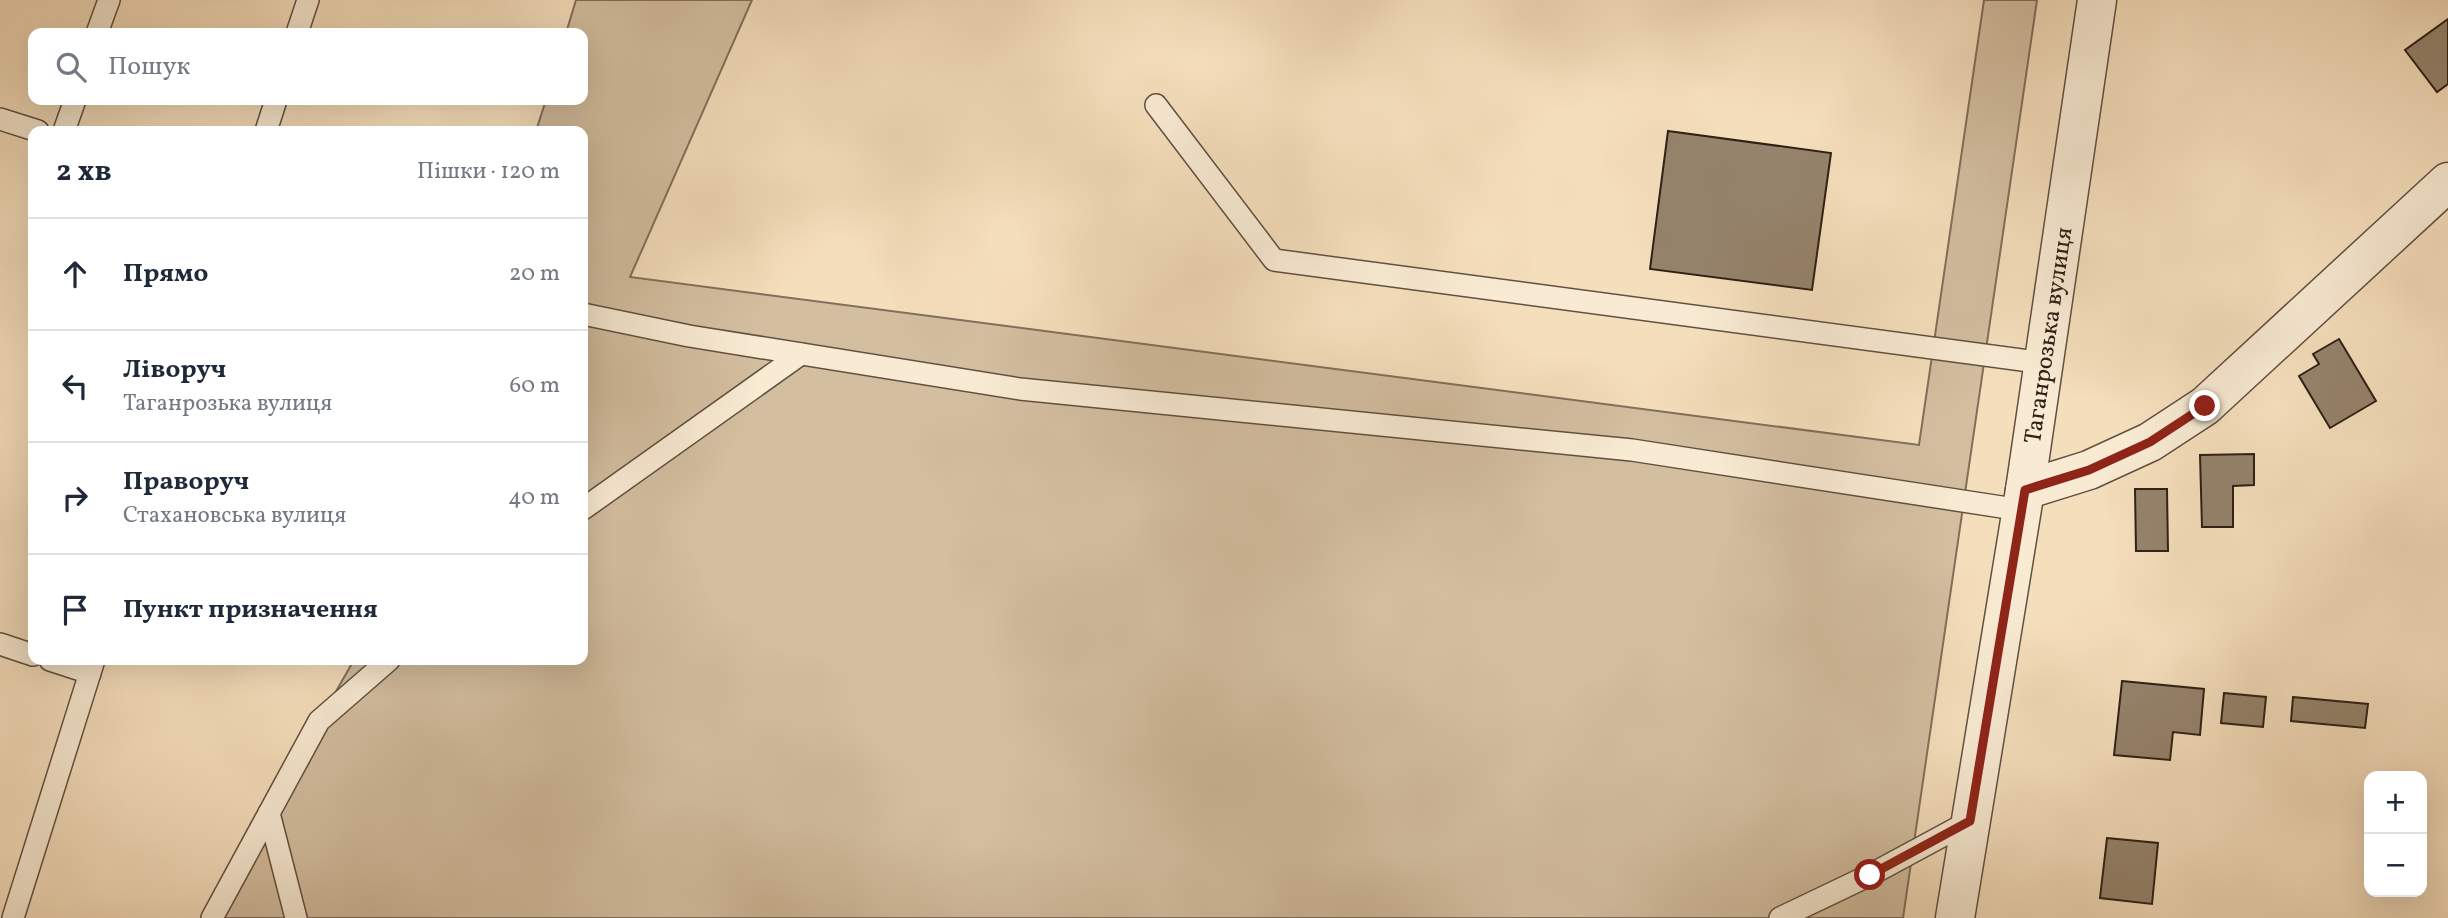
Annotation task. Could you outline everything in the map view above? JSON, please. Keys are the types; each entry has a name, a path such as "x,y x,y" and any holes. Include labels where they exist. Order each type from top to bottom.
{"street":[{"name":"Таганрозька вулиця","path":"1955,918 2023,500 2097,0"},
{"path":"2023,500 2150,442 2205,406 2448,182"}],"lane":[{"path":"99,28 108,0"},
{"path":"300,28 308,0"},
{"path":"66,126 73,105"},
{"path":"268,126 274,105"},
{"path":"1156,105 1274,260 2044,363"},
{"path":"0,119 28,128"},
{"path":"588,315 689,336 1020,389 1632,450 2023,500"},
{"path":"588,505 801,354"},
{"path":"0,644 28,652"},
{"path":"212,918 318,721 383,665"},
{"path":"13,918 92,666"},
{"path":"269,813 296,918"},
{"path":"1780,918 1870,875 1970,821"}],"shaded area":[{"path":"576,0 752,0 630,277 1919,445 1984,0 2037,0 1903,918 206,918 351,665 588,665 588,126 538,126 544,105 588,105 588,28 568,28"}],"building":[{"path":"2448,19 2448,84 2437,92 2405,50"},
{"path":"1668,131 1831,153 1812,290 1650,269"},
{"path":"2339,339 2376,401 2330,428 2299,376 2319,364 2313,354"},
{"path":"2254,454 2254,485 2233,486 2233,527 2202,527 2200,455"},
{"path":"2135,489 2167,489 2168,551 2136,551"},
{"path":"2122,681 2204,689 2200,735 2173,732 2170,760 2114,755"},
{"path":"2224,693 2266,697 2263,727 2221,723"},
{"path":"2293,697 2368,704 2365,728 2291,721"},
{"path":"2107,838 2158,843 2152,904 2100,898"}],"route":[{"path":"1870,875 1970,821 2025,490 2089,470 2150,442 2205,406"}]}
